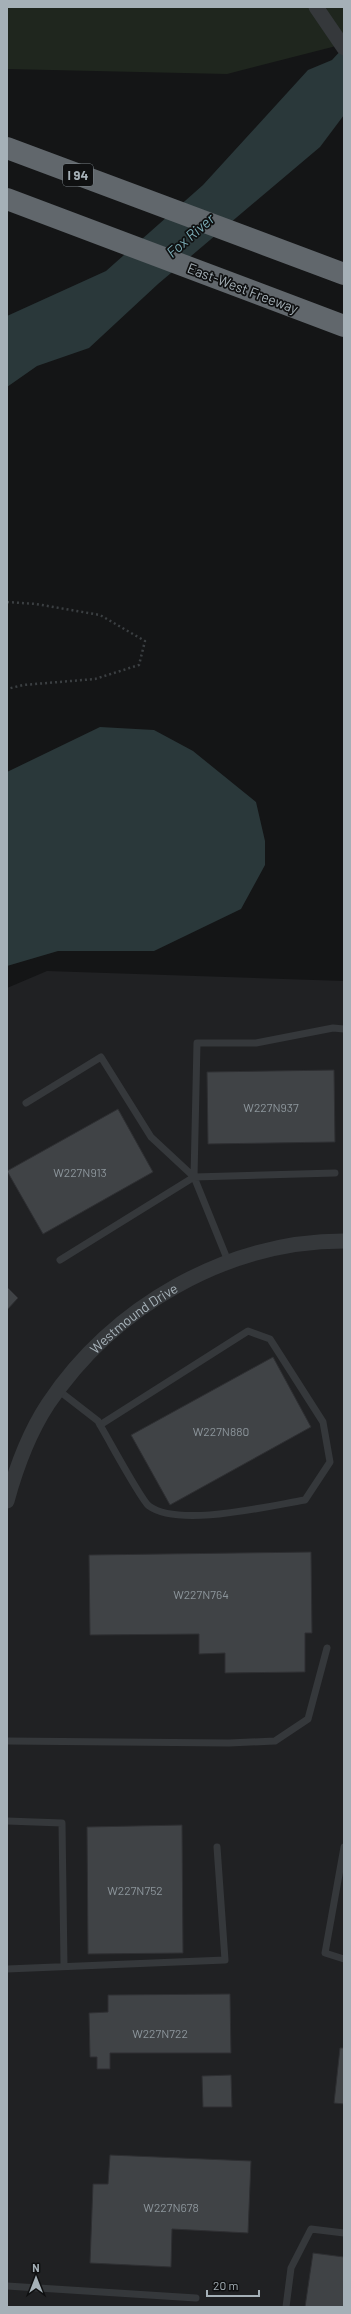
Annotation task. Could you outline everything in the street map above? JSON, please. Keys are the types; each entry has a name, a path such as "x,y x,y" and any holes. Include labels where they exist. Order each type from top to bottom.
{"highway":[{"name":"I 94","path":"7,148 344,274"},
{"name":"East-West Freeway","path":"7,199 344,326"}],"street":[{"path":"316,7 343,47"},
{"name":"Westmound Drive","path":"7,1501 22,1454 48,1404 79,1363 126,1318 177,1286 228,1261 298,1244 344,1241"}],"lane":[{"path":"228,1261 194,1177 198,1043 256,1043 333,1028 344,1029"},
{"path":"26,1103 102,1057 152,1137 194,1177"},
{"path":"60,1260 194,1177 335,1173"},
{"path":"58,1390 98,1421 100,1425 148,1506 166,1515 194,1517 305,1500 330,1462 323,1422 270,1340 248,1331 100,1425"},
{"path":"7,1741 230,1743 276,1740 308,1719 327,1648"},
{"path":"7,1821 62,1823 64,1966"},
{"path":"7,1969 225,1960 217,1847"},
{"path":"344,1847 325,1954 344,1958"},
{"path":"286,2307 291,2268 311,2229 344,2233"},
{"path":"7,2286 196,2298"}],"path":[{"path":"7,602 36,604 100,616 144,642 139,665 95,679 23,685 7,689"}],"shaded area":[{"path":"7,7 344,7 344,44 227,74 7,69"},
{"path":"47,971 344,981 344,2307 7,2307 7,988"}],"water":[{"name":"Fox River","path":"344,47 344,115 320,147 158,284 89,348 37,366 7,387 7,316 106,271 203,185 308,70 332,60"},
{"path":"100,727 154,730 193,751 256,802 265,841 265,865 241,909 154,951 58,951 7,966 7,772"}],"building":[{"path":"334,1070 335,1142 208,1144 207,1072"},
{"path":"118,1109 153,1172 43,1234 7,1171"},
{"path":"7,1287 18,1298 7,1310"},
{"path":"273,1357 311,1427 170,1505 131,1435"},
{"path":"311,1552 312,1633 305,1633 305,1672 225,1673 225,1653 199,1654 199,1634 90,1635 89,1555"},
{"path":"182,1825 183,1953 88,1954 87,1827"},
{"path":"230,1994 231,2053 110,2053 110,2069 97,2069 97,2057 90,2057 89,2013 108,2012 108,1995"},
{"path":"340,2048 344,2048 344,2104 334,2103"},
{"path":"231,2075 232,2107 203,2107 202,2076"},
{"path":"110,2155 251,2161 248,2233 172,2229 171,2267 90,2263 93,2184 108,2184"},
{"path":"313,2253 344,2257 344,2307 305,2307"}]}
